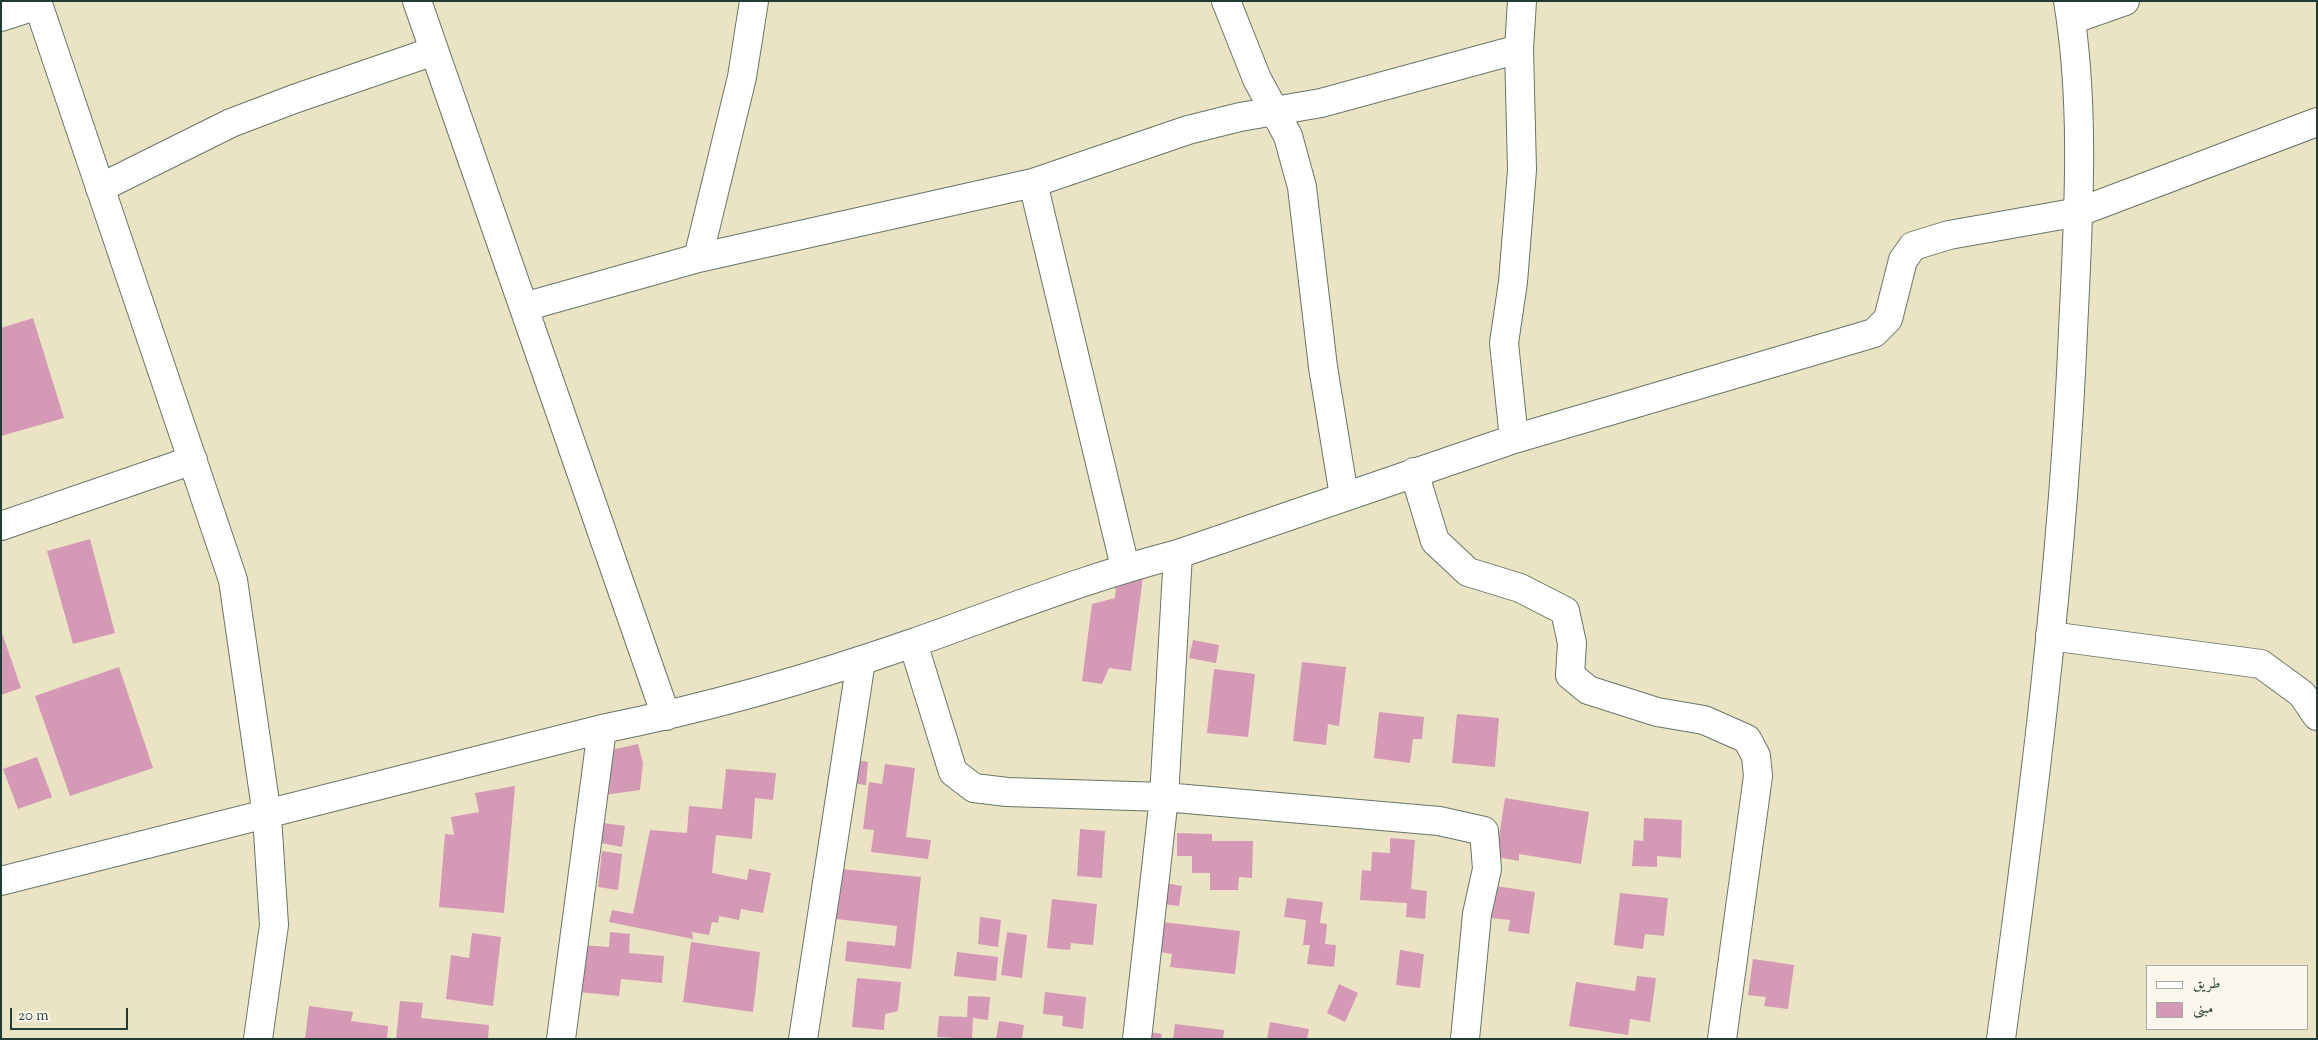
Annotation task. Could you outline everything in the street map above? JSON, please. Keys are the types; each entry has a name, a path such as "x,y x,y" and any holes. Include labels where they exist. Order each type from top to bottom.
{"street":[{"path":"417,1 666,716"},
{"path":"698,258 742,77 754,1"},
{"path":"1226,1 1257,79 1288,136 1302,186 1312,284 1344,496"},
{"path":"1514,439 1504,343 1513,282 1522,170 1519,50 1522,1"},
{"path":"2001,1039 2026,855 2050,636 2069,436 2079,212 2078,109 2070,11 2125,1"},
{"path":"1,18 37,3 233,580 267,816 274,925 258,1039"},
{"path":"524,307 698,258 1033,183 1188,130 1372,91 1519,50"},
{"path":"100,188 231,123 294,99 434,51"},
{"path":"1,881 267,816 602,730 666,716 861,661 1125,567 1178,554 1514,439 1874,333 1888,320 1903,260 1913,246 1950,235 2079,212 2317,122"},
{"path":"1033,183 1125,567"},
{"path":"1,526 193,460"},
{"path":"1414,472 1435,541 1442,548 1468,572 1520,588 1564,611 1572,643 1570,675 1588,690 1658,712 1704,720 1747,739 1756,756 1758,776 1722,1039"},
{"path":"1136,1039 1164,797 1178,554"},
{"path":"2050,636 2261,664 2302,694 2317,716"},
{"path":"913,643 953,772 974,788 1008,792 1164,797 1439,821 1484,830 1487,869 1477,914 1465,1039"},
{"path":"803,1039 861,661"},
{"path":"562,1039 602,730"}],"building":[{"path":"33,318 64,418 1,436 1,328"},
{"path":"90,539 115,633 73,644 47,551"},
{"path":"1143,576 1131,671 1109,668 1102,684 1082,681 1092,604 1115,598 1116,582"},
{"path":"1,630 21,688 1,695"},
{"path":"1193,640 1219,645 1216,663 1189,658"},
{"path":"1302,662 1346,667 1339,726 1328,724 1326,745 1293,741"},
{"path":"119,667 153,768 70,796 35,696"},
{"path":"1214,669 1255,674 1248,737 1207,733"},
{"path":"1379,712 1424,717 1422,739 1413,739 1410,763 1374,758"},
{"path":"1457,714 1499,718 1495,767 1452,763"},
{"path":"638,744 643,763 640,790 604,795 602,752"},
{"path":"37,757 52,797 18,809 3,769"},
{"path":"853,759 868,762 866,785 850,783"},
{"path":"885,764 915,768 906,837 931,840 928,859 871,852 874,830 863,829 869,782 882,784"},
{"path":"726,769 776,773 773,800 755,798 752,839 716,835 712,873 747,880 749,869 771,873 763,913 741,909 739,920 719,916 718,923 712,922 709,935 692,932 693,939 609,922 612,910 633,914 650,830 687,833 689,806 722,809"},
{"path":"515,786 504,913 439,907 445,834 454,835 451,817 479,812 475,793"},
{"path":"1505,798 1589,812 1581,864 1519,854 1519,861 1496,857"},
{"path":"1644,818 1682,820 1681,858 1657,856 1657,867 1632,866 1634,840 1643,841"},
{"path":"604,823 625,826 622,847 601,843"},
{"path":"1080,829 1105,831 1102,878 1077,876"},
{"path":"1177,833 1212,834 1212,841 1253,841 1252,878 1239,877 1238,890 1210,890 1210,873 1192,873 1192,856 1177,856"},
{"path":"1390,838 1415,840 1411,889 1427,891 1425,919 1406,917 1407,903 1360,900 1362,870 1371,871 1372,852 1390,853"},
{"path":"602,851 622,854 618,890 598,887"},
{"path":"842,869 921,877 911,969 845,961 847,941 895,946 897,926 836,919"},
{"path":"1165,883 1182,886 1179,906 1163,904"},
{"path":"1496,886 1535,892 1529,934 1508,931 1510,920 1491,918"},
{"path":"1620,893 1668,898 1664,936 1645,934 1643,949 1614,945"},
{"path":"1287,898 1323,902 1320,923 1327,924 1325,944 1336,945 1334,967 1307,964 1310,945 1303,945 1306,920 1284,917"},
{"path":"1052,899 1097,904 1093,945 1071,943 1070,950 1047,948"},
{"path":"980,917 1001,920 998,947 978,944"},
{"path":"1162,922 1240,931 1235,974 1170,967 1172,954 1159,952"},
{"path":"610,932 630,934 629,953 664,956 662,983 621,979 619,996 578,992 582,945 609,947"},
{"path":"1007,932 1027,935 1022,978 1001,975"},
{"path":"472,933 501,937 493,1006 446,999 451,955 469,958"},
{"path":"691,942 760,952 753,1012 683,1002"},
{"path":"1400,950 1424,954 1420,988 1396,985"},
{"path":"957,952 998,957 996,981 954,976"},
{"path":"1753,959 1794,965 1788,1009 1764,1006 1766,997 1748,995"},
{"path":"1637,976 1656,978 1650,1022 1630,1019 1628,1035 1569,1026 1576,982 1635,991"},
{"path":"857,978 901,982 898,1011 885,1014 884,1030 852,1027"},
{"path":"1339,984 1358,993 1345,1022 1327,1013"},
{"path":"1045,992 1086,997 1083,1029 1062,1026 1063,1016 1043,1014"},
{"path":"968,996 990,997 988,1020 973,1018 972,1039 937,1037 939,1016 967,1017"},
{"path":"400,1001 423,1003 421,1018 489,1025 488,1039 396,1039"},
{"path":"309,1006 353,1012 351,1021 388,1026 387,1039 305,1039"},
{"path":"999,1021 1024,1025 1022,1039 996,1039"},
{"path":"1270,1022 1309,1029 1307,1039 1267,1039"},
{"path":"1175,1024 1224,1030 1223,1039 1173,1039"},
{"path":"1144,1031 1162,1034 1161,1039 1143,1039"}]}
